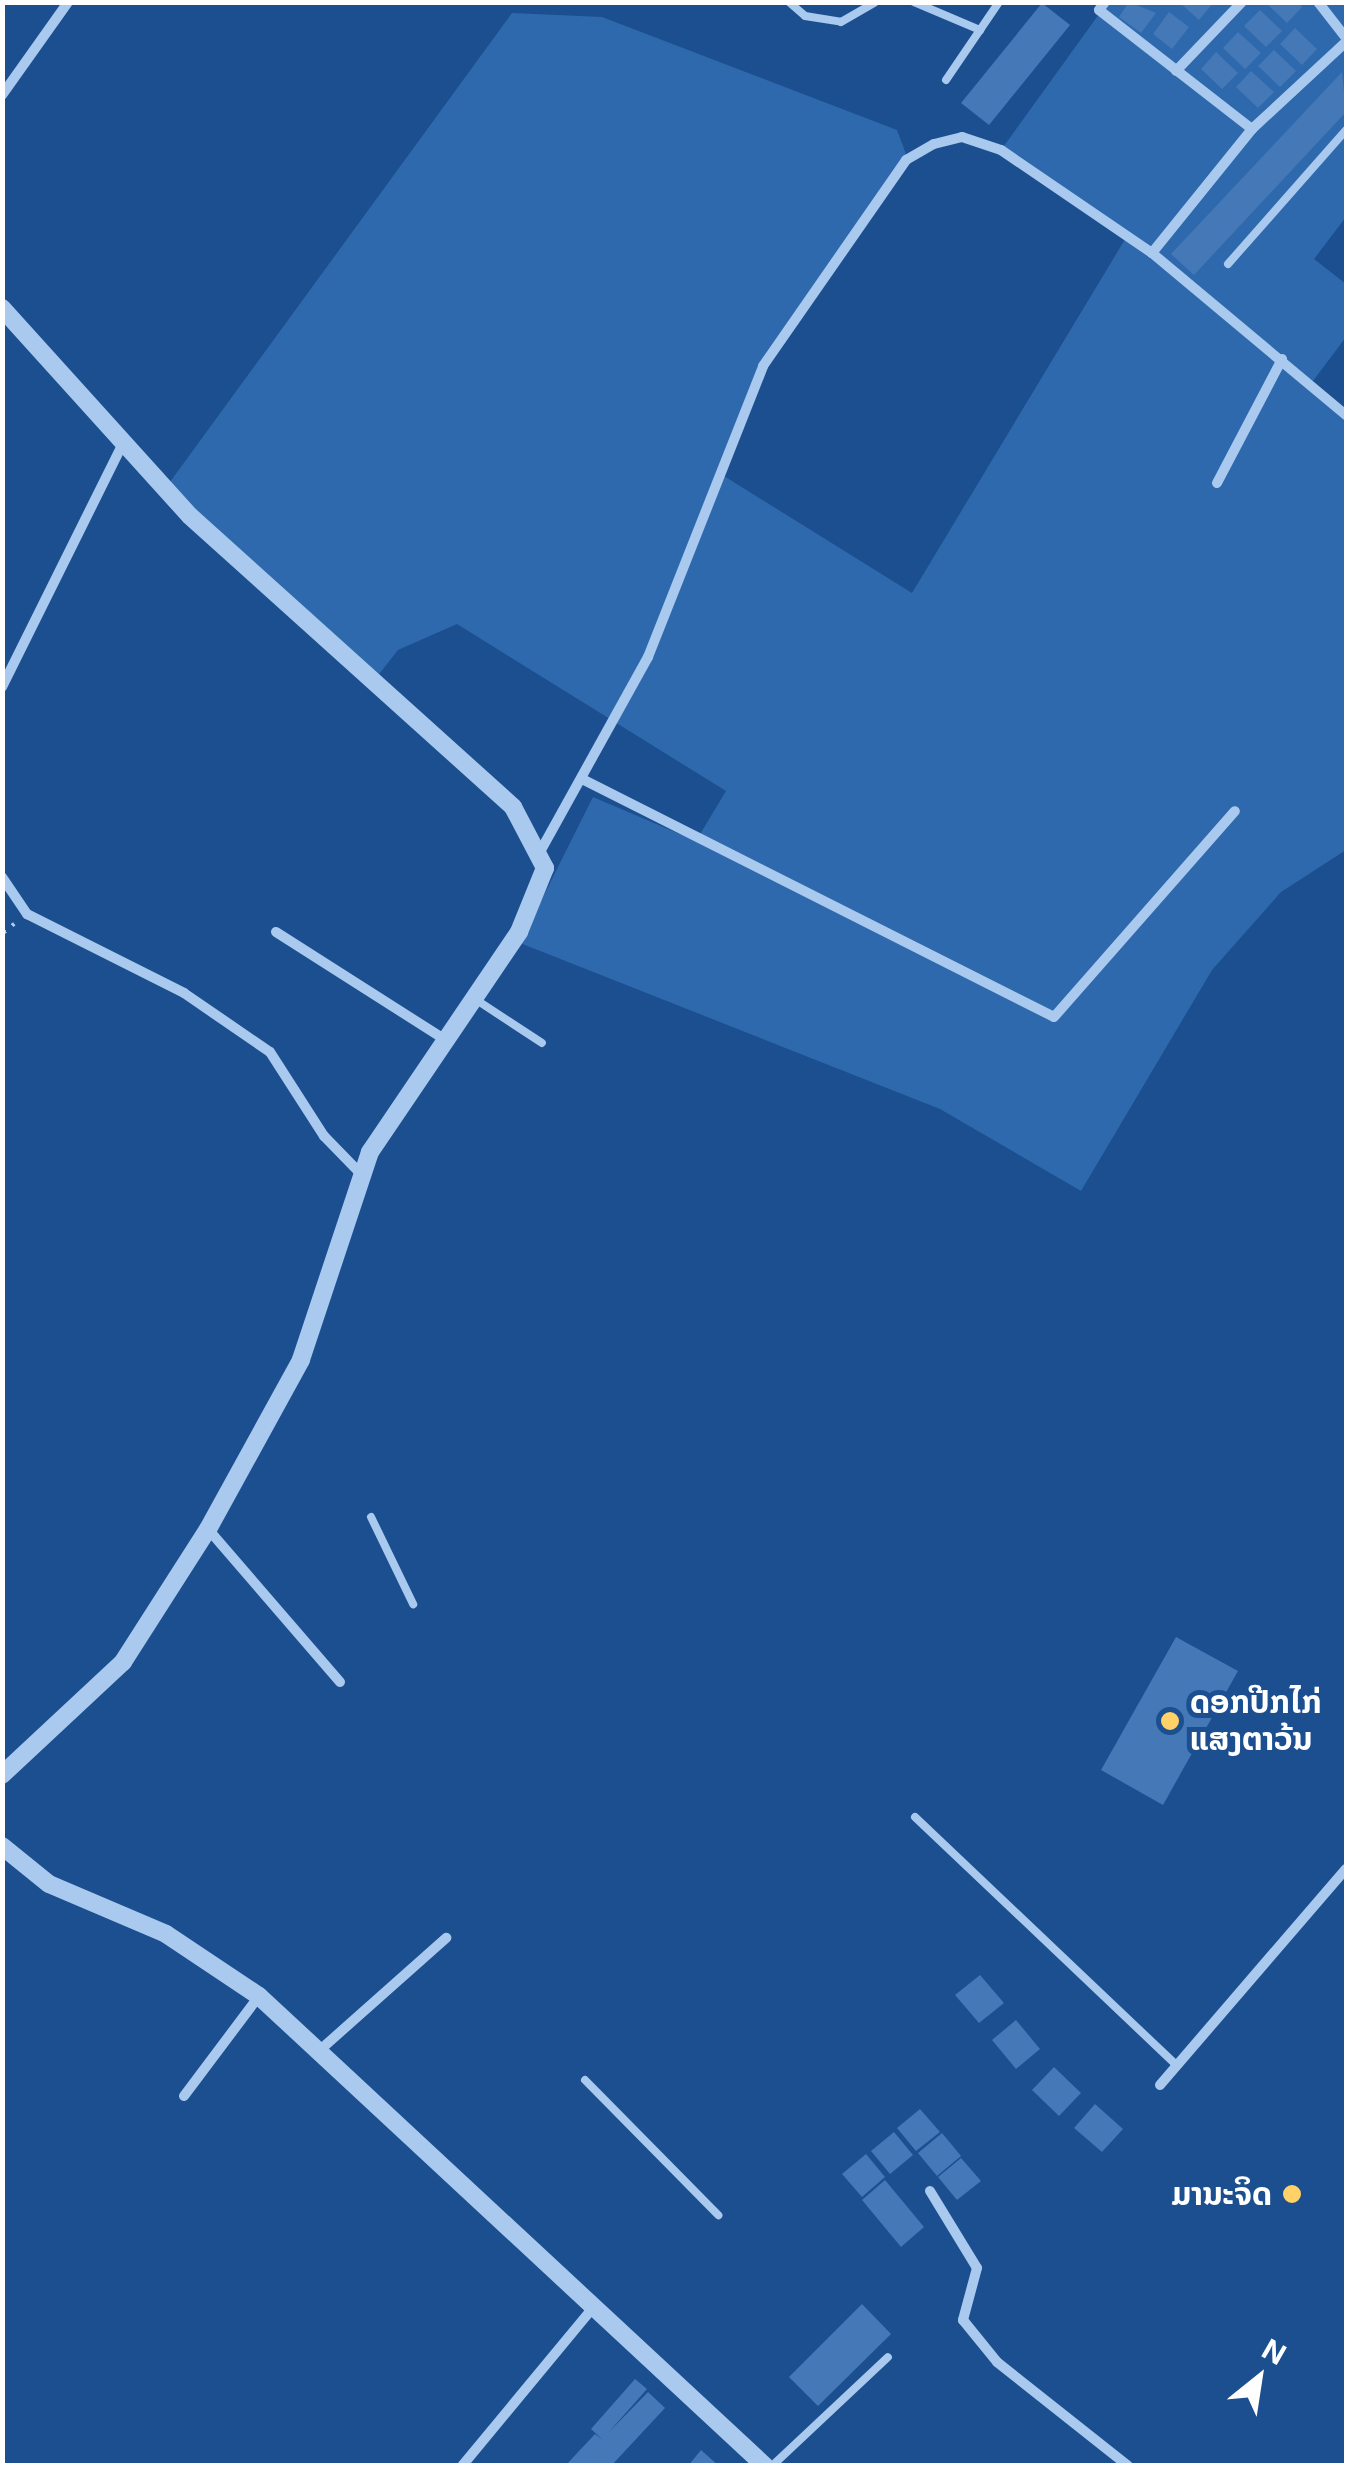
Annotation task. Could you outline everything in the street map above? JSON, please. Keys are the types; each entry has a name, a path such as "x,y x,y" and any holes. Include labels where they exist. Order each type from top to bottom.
{"street":[{"path":"2,95 68,2"},
{"path":"1176,72 1242,2"},
{"path":"1152,253 1252,129 1346,40 1318,2"},
{"path":"1102,6 1176,72 1252,129"},
{"path":"2,1775 123,1662 208,1529 301,1360 362,1174 542,888 542,850 584,780 648,657 763,366 906,160 962,136 1001,150 1152,253 1346,415"},
{"path":"2,308 124,443 370,686 512,807 542,850"},
{"path":"1217,484 1282,359"},
{"path":"2,686 124,443"},
{"path":"584,780 1054,1017 1235,811"},
{"path":"2,878 26,914 184,993 270,1052 324,1136 362,1174"},
{"path":"276,932 446,1041"},
{"path":"208,1529 340,1682"},
{"path":"2,1846 49,1884 166,1934 259,1996 591,2310 765,2466"},
{"path":"1160,2085 1346,1868"},
{"path":"320,2050 446,1938"},
{"path":"184,2096 259,1996"},
{"path":"930,2191 977,2268 963,2320 997,2362 1128,2466"},
{"path":"462,2466 591,2310"}],"lane":[{"path":"789,2 805,16 841,22 875,2"},
{"path":"914,2 980,30"},
{"path":"946,80 998,2"},
{"path":"1088,2 1102,6"},
{"path":"1228,264 1346,130"},
{"path":"474,999 542,1043"},
{"path":"371,1517 413,1604"},
{"path":"916,1817 1176,2066"},
{"path":"585,2080 718,2215"},
{"path":"772,2466 888,2357"}],"shaded area":[{"path":"1107,3 1346,3 1346,217 1314,259 1346,284 1346,337 1310,385 1346,415 1346,850 1281,892 1212,970 1081,1191 940,1109 520,943 593,797 696,841 726,791 457,624 398,650 369,687 167,486 512,13 602,17 897,130 909,162 764,368 724,476 912,593 1127,236 1001,150"}],"building":[{"path":"1129,2 1156,13 1141,33 1119,17"},
{"path":"1179,2 1214,2 1199,20"},
{"path":"1265,2 1297,2 1302,7 1287,23"},
{"path":"1042,3 1070,25 989,125 961,103"},
{"path":"1260,10 1282,31 1266,47 1244,26"},
{"path":"1169,12 1189,27 1172,49 1153,34"},
{"path":"1295,28 1317,49 1302,65 1280,44"},
{"path":"1238,32 1261,53 1245,69 1223,48"},
{"path":"1274,50 1296,71 1280,87 1258,66"},
{"path":"1216,52 1238,73 1222,89 1201,69"},
{"path":"1251,71 1274,92 1258,108 1236,87"},
{"path":"1342,72 1346,112 1194,275 1171,254"},
{"name":"ດອກປີກໄກ່ ແສງຕາວ້ນ","path":"1176,1637 1238,1671 1163,1805 1101,1770"},
{"path":"980,1975 1004,2003 979,2023 955,1995"},
{"path":"1016,2020 1040,2049 1016,2069 992,2040"},
{"path":"1054,2067 1081,2093 1059,2116 1032,2090"},
{"path":"1095,2104 1123,2129 1102,2152 1074,2128"},
{"path":"920,2109 940,2132 916,2151 897,2128"},
{"path":"894,2132 913,2155 890,2174 871,2151"},
{"path":"942,2133 961,2156 937,2176 918,2153"},
{"path":"866,2154 885,2177 862,2197 842,2174"},
{"path":"961,2158 981,2181 957,2200 938,2177"},
{"path":"885,2180 924,2227 901,2247 862,2200"},
{"path":"862,2304 891,2334 818,2406 789,2377"},
{"path":"635,2379 647,2389 608,2433 648,2392 665,2408 611,2466 565,2466 595,2434 603,2440 591,2429"},
{"path":"701,2450 719,2466 688,2466"}],"place":[{"name":"ດອກປີກໄກ່ ແສງຕາວ້ນ","path":"1170,1721"},
{"name":"ມານະຈິດ","path":"1292,2194"}]}
